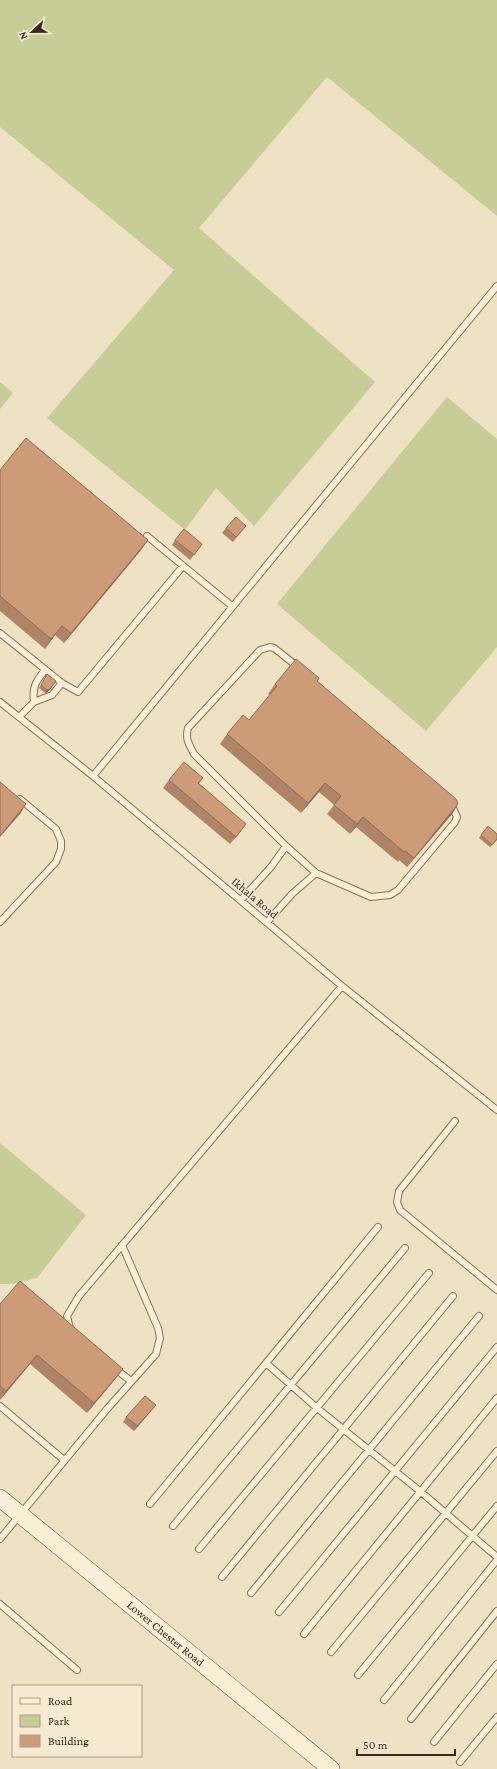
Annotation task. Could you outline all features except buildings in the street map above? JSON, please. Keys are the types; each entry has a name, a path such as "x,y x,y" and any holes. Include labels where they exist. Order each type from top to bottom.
{"street":[{"name":"Lower Chester Road","path":"0,1498 331,1769"}],"lane":[{"path":"93,776 497,286"},
{"path":"147,536 232,606"},
{"path":"0,633 62,683 75,692 78,692 183,566"},
{"path":"302,670 274,648 270,647 260,650 188,728 186,735 187,741 194,754 286,846 316,873 371,897 390,895 398,890 455,822 457,817 455,809 449,802"},
{"path":"34,702 33,694 35,682 45,670"},
{"path":"18,717 34,702 52,695 62,683"},
{"name":"Ikhala Road","path":"0,702 93,776 342,986 497,1110"},
{"path":"0,922 56,862 61,849 61,841 56,829 17,796"},
{"path":"241,900 271,868 286,846"},
{"path":"267,922 292,894 316,873"},
{"path":"77,1336 71,1331 67,1316 79,1296 342,986"},
{"path":"455,1121 399,1191 397,1202 400,1210 497,1290"},
{"path":"150,1504 378,1227"},
{"path":"0,1539 64,1460 156,1354 160,1338 158,1328 122,1245"},
{"path":"173,1526 405,1248"},
{"path":"199,1549 429,1273"},
{"path":"222,1577 453,1296"},
{"path":"251,1593 478,1316"},
{"path":"279,1612 393,1471 497,1347"},
{"path":"107,1361 131,1381"},
{"path":"266,1363 317,1408 445,1512 497,1559 384,1700"},
{"path":"304,1634 497,1398"},
{"path":"0,1406 64,1460"},
{"path":"331,1652 445,1512 497,1451"},
{"path":"358,1675 497,1506"},
{"path":"0,1604 77,1670"},
{"path":"411,1719 497,1611"},
{"path":"434,1742 497,1664"},
{"path":"460,1762 497,1717"}],"green space":[{"path":"0,0 497,0 497,216 327,77 199,228 375,382 254,526 216,488 185,530 47,418 174,270 0,127"},
{"path":"0,382 13,393 0,409"},
{"path":"447,397 497,439 497,647 426,731 277,604"},
{"path":"0,1143 86,1215 37,1278 12,1284 0,1284"}]}
